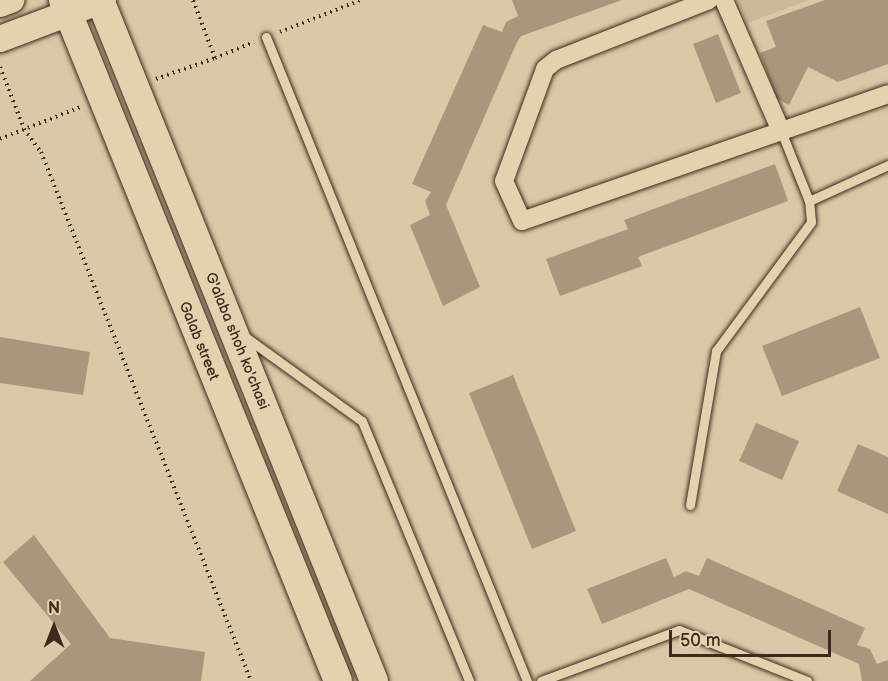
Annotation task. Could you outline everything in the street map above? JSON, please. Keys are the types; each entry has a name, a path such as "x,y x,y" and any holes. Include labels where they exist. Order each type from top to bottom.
{"main road":[{"path":"0,4 11,0"},
{"path":"0,39 65,7 101,0"},
{"name":"G'alaba shoh ko'chasi","path":"101,0 374,681"},
{"name":"Galab street","path":"65,7 338,681"}],"street":[{"path":"708,0 556,60 544,69 504,181 522,221 888,94"},
{"path":"724,0 781,131"}],"lane":[{"path":"267,37 527,681"},
{"path":"690,505 716,351 811,222 809,201 781,131"},
{"path":"809,201 888,165"},
{"path":"232,327 362,421 469,681"},
{"path":"541,681 679,630 807,681"}],"path":[{"path":"193,0 215,58"},
{"path":"134,87 215,58 361,0"},
{"path":"0,67 24,129 41,152 250,681"},
{"path":"0,139 101,100"}],"shaded area":[{"path":"738,0 809,0 747,23"}],"building":[{"path":"512,0 622,0 521,36 517,42 446,205 480,287 443,306 410,225 430,215 425,201 431,192 412,184 483,25 502,32 506,22 518,16"},
{"path":"825,0 888,0 888,64 838,82 808,67 789,105 777,99 760,53 776,47 766,21"},
{"path":"718,34 741,93 716,103 693,44"},
{"path":"775,164 788,201 638,257 642,266 560,296 546,259 628,229 624,220"},
{"path":"860,307 880,358 782,396 762,346"},
{"path":"0,337 90,352 83,395 0,383"},
{"path":"513,375 576,531 532,549 469,393"},
{"path":"756,423 799,441 782,480 739,461"},
{"path":"858,444 888,457 888,514 837,491"},
{"path":"34,535 110,638 205,652 201,681 30,681 71,644 3,562"},
{"path":"666,558 674,577 686,571 699,576 707,558 865,628 857,645 870,649 877,664 888,660 888,681 862,681 859,664 689,589 602,624 587,589"}]}
